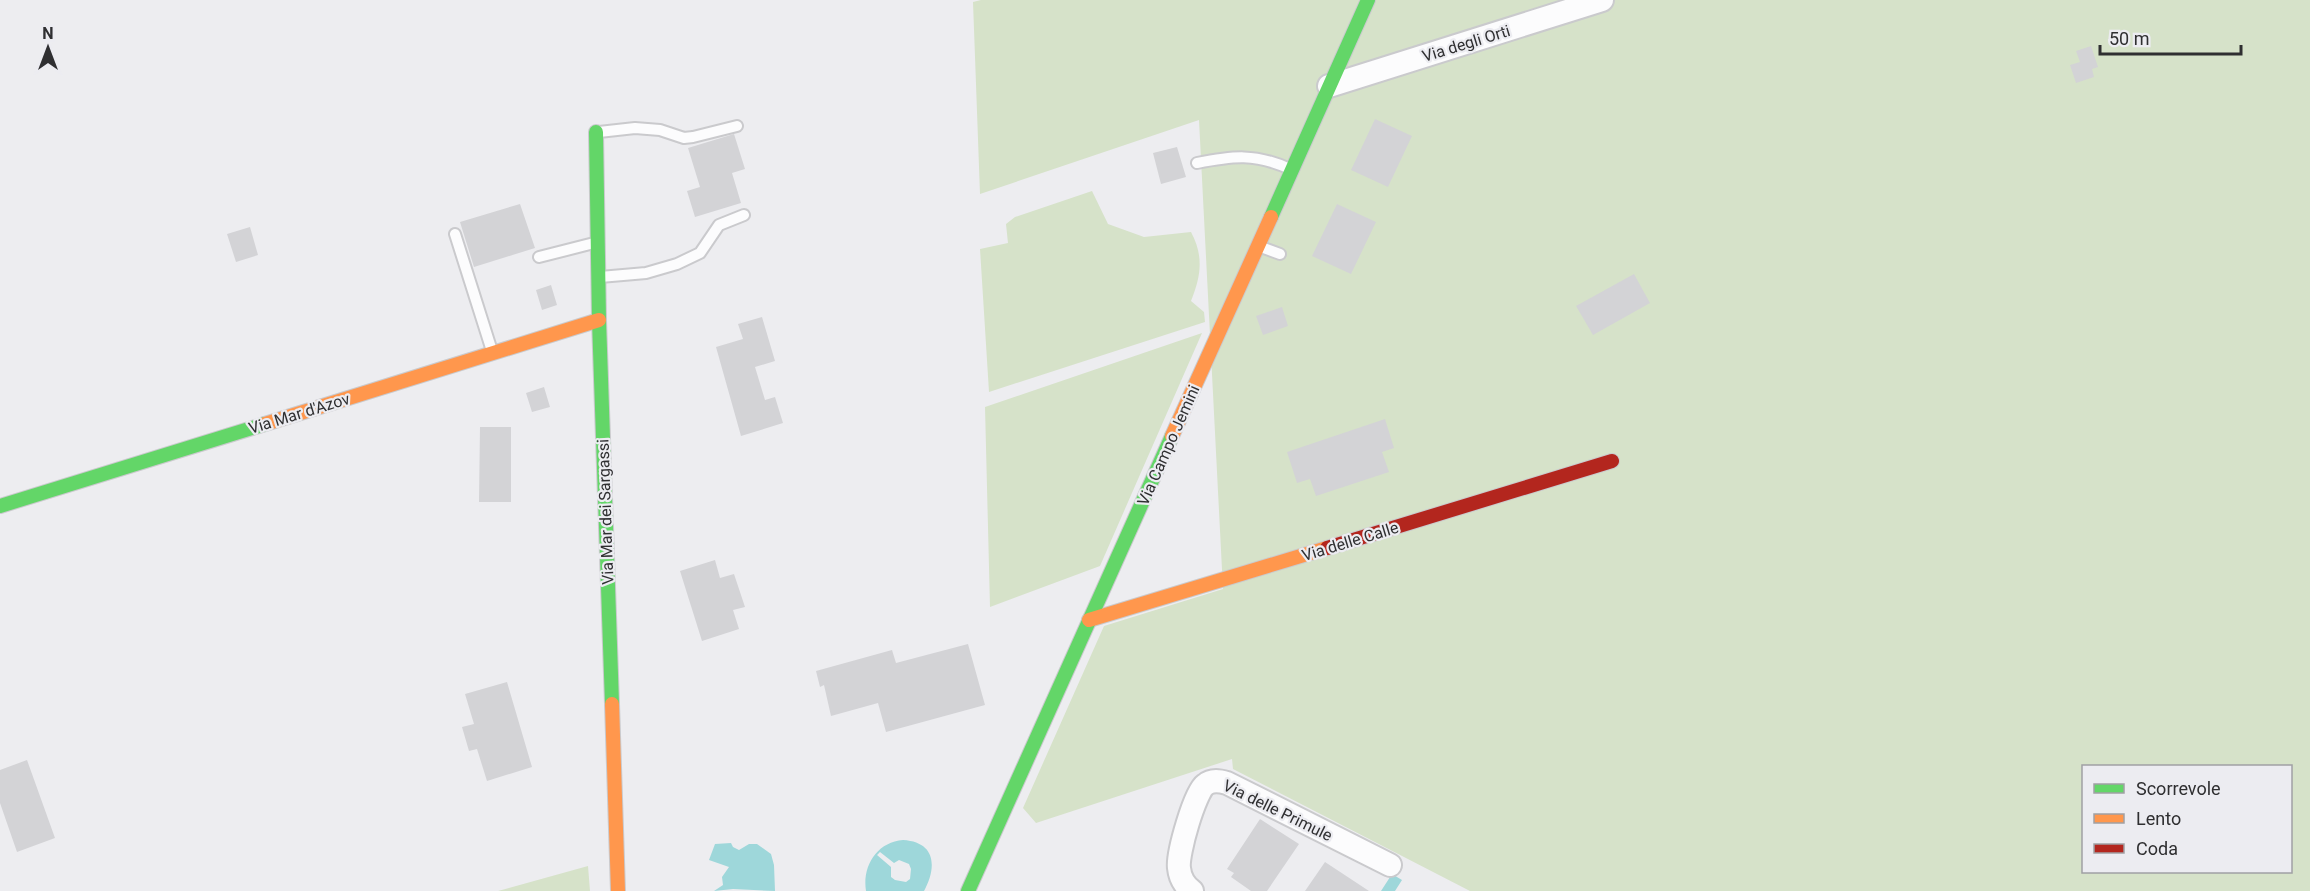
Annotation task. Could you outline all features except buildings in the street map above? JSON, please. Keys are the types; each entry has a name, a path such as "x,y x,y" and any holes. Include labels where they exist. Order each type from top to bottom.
{"street":[{"name":"Via Campo Jemini","path":"968,891 1368,0"},
{"name":"Via degli Orti","path":"1329,86 1602,0"},
{"name":"Via Mar dei Sargassi","path":"596,132 599,320 618,891"},
{"name":"Via Mar d'Azov","path":"0,506 599,320"},
{"name":"Via delle Calle","path":"1089,620 1612,461"},
{"name":"Via delle Primule","path":"1192,891 1181,879 1179,854 1199,793 1205,784 1212,781 1227,783 1390,865"}],"lane":[{"path":"596,132 635,128 660,130 684,138 737,126"},
{"path":"1197,163 1225,157 1249,156 1291,170"},
{"path":"598,277 646,273 677,264 700,252 719,225 744,215"},
{"path":"455,234 492,353"},
{"path":"539,257 597,243"},
{"path":"1258,245 1280,254"}],"green space":[{"path":"981,0 2310,0 2310,891 1470,891 1233,769 1232,759 1036,823 1023,808 1104,626 1223,589 1199,120 980,194 973,2"},
{"path":"1092,191 1108,224 1144,237 1191,232 1198,249 1200,266 1191,301 1204,312 1205,322 989,392 980,249 1008,243 1006,224 1015,217"},
{"path":"1202,333 1100,566 990,607 985,407"},
{"path":"588,866 590,891 498,891"}],"water":[{"path":"903,840 922,845 931,857 931,873 924,891 866,891 866,873 873,857 886,845"},
{"path":"731,843 739,850 749,844 757,844 771,854 774,865 775,891 733,889 714,891 723,885 722,877 729,867 709,860 715,844"},
{"path":"1392,874 1402,880 1395,891 1381,891"}],"pier":[{"path":"880,852 894,863 899,860 909,864 910,879 906,882 891,877 891,867 877,855"}],"traffic: fast":[{"path":"1271,217 1368,0"},
{"path":"596,132 599,320 612,704"},
{"path":"0,506 265,424"},
{"path":"968,891 1172,436"}],"traffic: slow":[{"path":"1172,436 1271,217"},
{"path":"265,424 599,320"},
{"path":"1089,620 1327,548"},
{"path":"612,704 618,891"}],"traffic: jam":[{"path":"1327,548 1612,461"}]}
